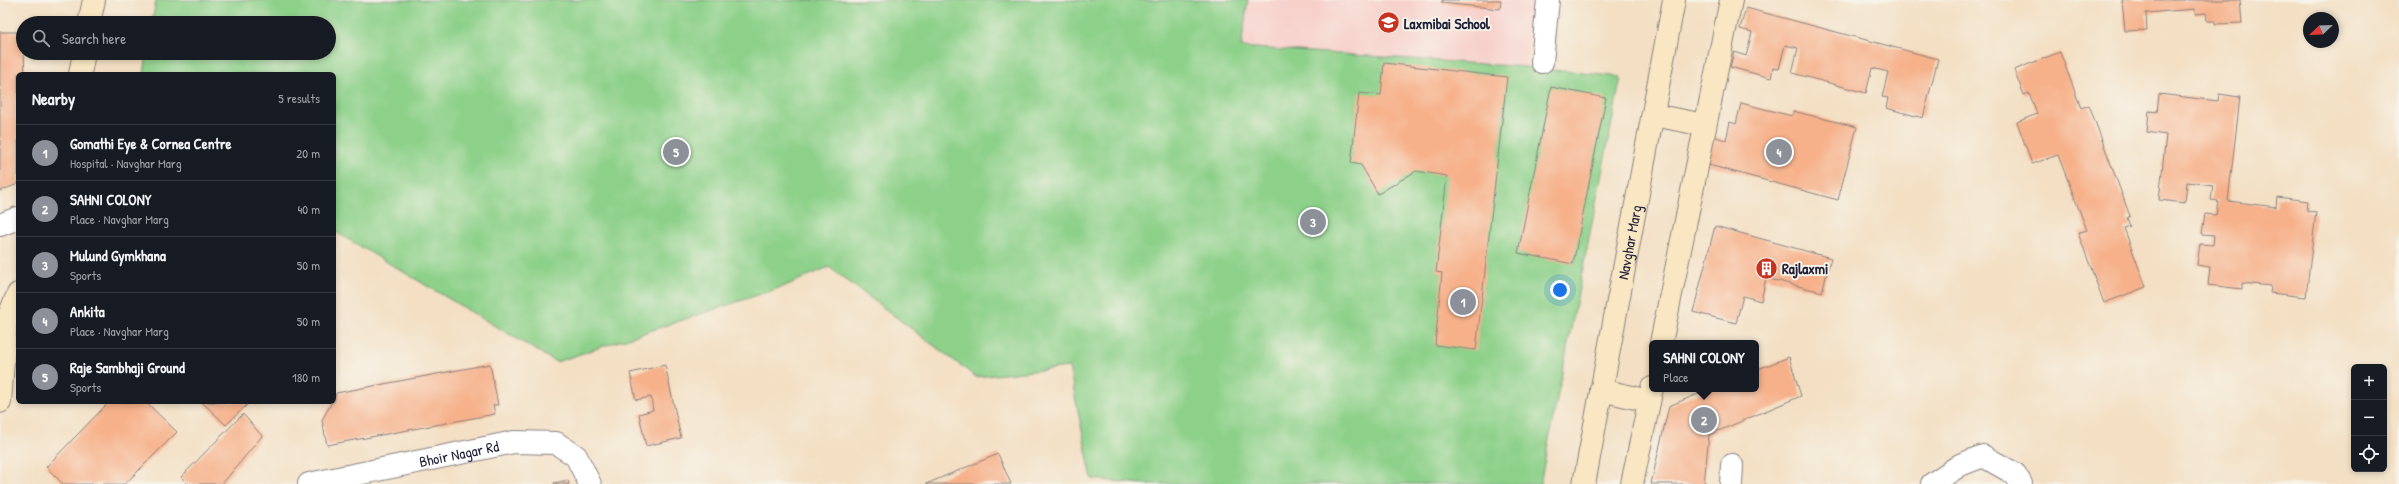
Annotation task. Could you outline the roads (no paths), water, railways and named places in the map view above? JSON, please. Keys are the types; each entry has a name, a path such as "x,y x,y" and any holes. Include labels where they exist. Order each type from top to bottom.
{"main road":[{"path":"91,16 94,0"},
{"name":"Navghar Marg","path":"1584,484 1674,0"},
{"path":"1662,340 1730,0"},
{"path":"80,72 83,60"},
{"path":"1653,115 1705,125"},
{"path":"0,393 6,322 16,299"},
{"path":"1601,390 1651,394 1632,484"}],"street":[{"path":"1542,62 1548,0"},
{"path":"0,225 16,219"},
{"name":"Bhoir Nagar Rd","path":"309,484 514,442 556,443 576,456 590,484"},
{"path":"1932,484 1960,465 1983,456 2015,474 2021,484"}],"place":[{"name":"Laxmibai School","path":"1388,23"},
{"name":"Raje Sambhaji Ground","path":"676,152"},
{"name":"Ankita","path":"1779,152"},
{"name":"Mulund Gymkhana","path":"1313,222"},
{"name":"Rajlaxmi","path":"1766,268"},
{"name":"Gomathi Eye & Cornea Centre","path":"1463,302"},
{"name":"SAHNI COLONY","path":"1704,420"}]}
